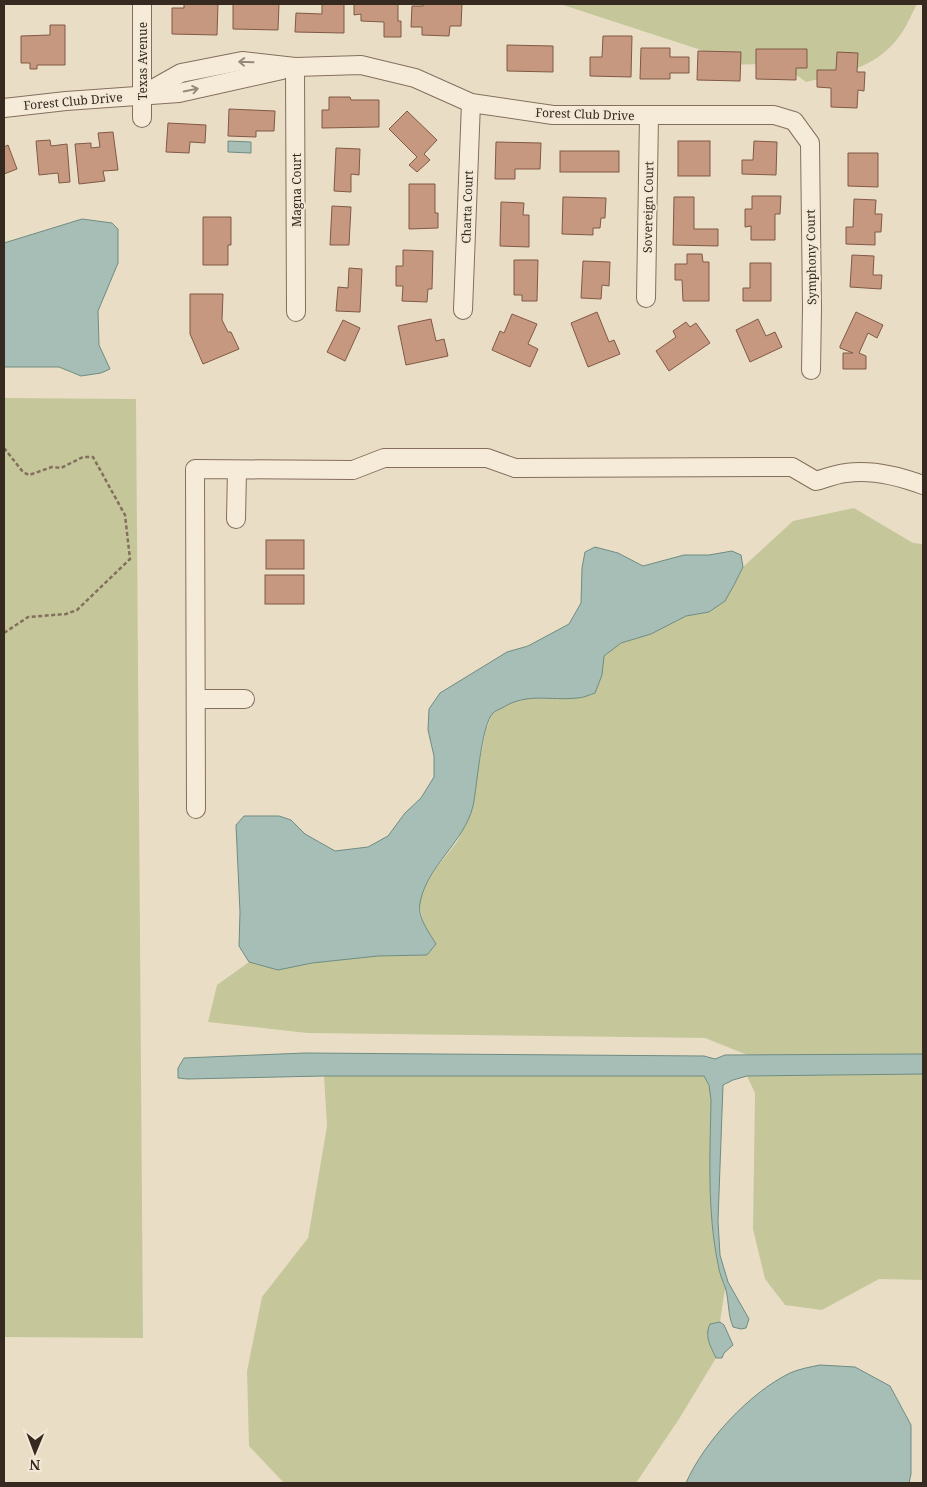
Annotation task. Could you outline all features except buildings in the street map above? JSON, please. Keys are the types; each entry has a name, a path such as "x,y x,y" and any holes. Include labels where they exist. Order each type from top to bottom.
{"street":[{"name":"Texas Avenue","path":"142,4 142,118"},
{"name":"Forest Club Drive","path":"4,108 66,100 179,93 295,67 361,65 415,78 471,103 553,115 774,115 794,121 810,143"},
{"name":"Magna Court","path":"295,67 296,312"},
{"name":"Charta Court","path":"463,310 471,103"},
{"name":"Sovereign Court","path":"646,298 649,116"},
{"name":"Symphony Court","path":"810,143 811,370"},
{"path":"196,808 195,469 353,470 384,458 487,458 515,468 792,467 816,481 846,473 874,472 902,477 923,485"},
{"path":"236,470 236,519"},
{"path":"196,699 245,699"}],"path":[{"path":"4,448 23,472 29,475 52,467 61,468 83,457 93,457 125,516 130,559 77,610 66,614 28,617 4,633"}],"green space":[{"path":"560,4 917,4 903,31 894,43 872,61 861,67 806,82 784,66 761,64 728,65 704,51"},
{"path":"4,398 136,399 143,1338 4,1337"},
{"path":"854,508 913,543 923,544 923,1054 750,1056 705,1038 307,1033 208,1022 217,985 249,962 278,970 312,963 378,956 427,955 436,944 424,924 419,905 425,886 436,868 457,842 473,807 486,730 492,714 507,704 531,697 578,698 602,675 603,656 621,643 651,634 686,616 710,612 725,600 743,567 793,521"},
{"path":"923,1074 923,1280 879,1279 822,1310 785,1305 765,1279 753,1229 755,1093 747,1076"},
{"path":"324,1076 704,1076 709,1085 711,1100 710,1199 713,1234 718,1267 725,1289 720,1322 710,1324 710,1345 716,1358 679,1419 636,1483 284,1483 249,1446 247,1371 262,1297 308,1238 327,1126"}],"water":[{"path":"228,141 251,142 251,153 228,152"},
{"path":"82,219 112,223 118,229 118,263 98,311 99,345 110,369 101,373 81,376 59,367 4,367 4,243"},
{"path":"595,547 618,553 643,566 684,555 709,555 732,551 741,555 743,567 725,601 709,612 686,616 651,634 621,643 604,656 602,675 595,693 579,698 520,700 493,713 485,730 473,806 462,831 430,877 420,903 420,914 436,944 427,955 378,956 312,963 278,970 249,962 239,946 240,912 236,825 244,816 279,816 291,820 305,834 335,851 368,847 388,836 405,813 421,798 434,777 434,756 428,730 429,709 440,693 507,652 528,646 569,624 581,603 582,568 585,552"},
{"path":"305,1053 704,1056 715,1059 725,1055 923,1054 923,1074 747,1076 723,1085 718,1221 720,1255 728,1282 749,1319 746,1328 741,1329 733,1327 731,1322 726,1290 719,1271 714,1244 710,1182 711,1100 709,1085 704,1076 178,1078 178,1068 184,1058"},
{"path":"720,1322 724,1325 733,1345 724,1353 722,1358 716,1358 709,1342 708,1329 710,1324"},
{"path":"820,1365 855,1367 890,1386 911,1425 911,1474 909,1483 686,1483 704,1451 716,1435 744,1406 774,1382 790,1373"}]}
